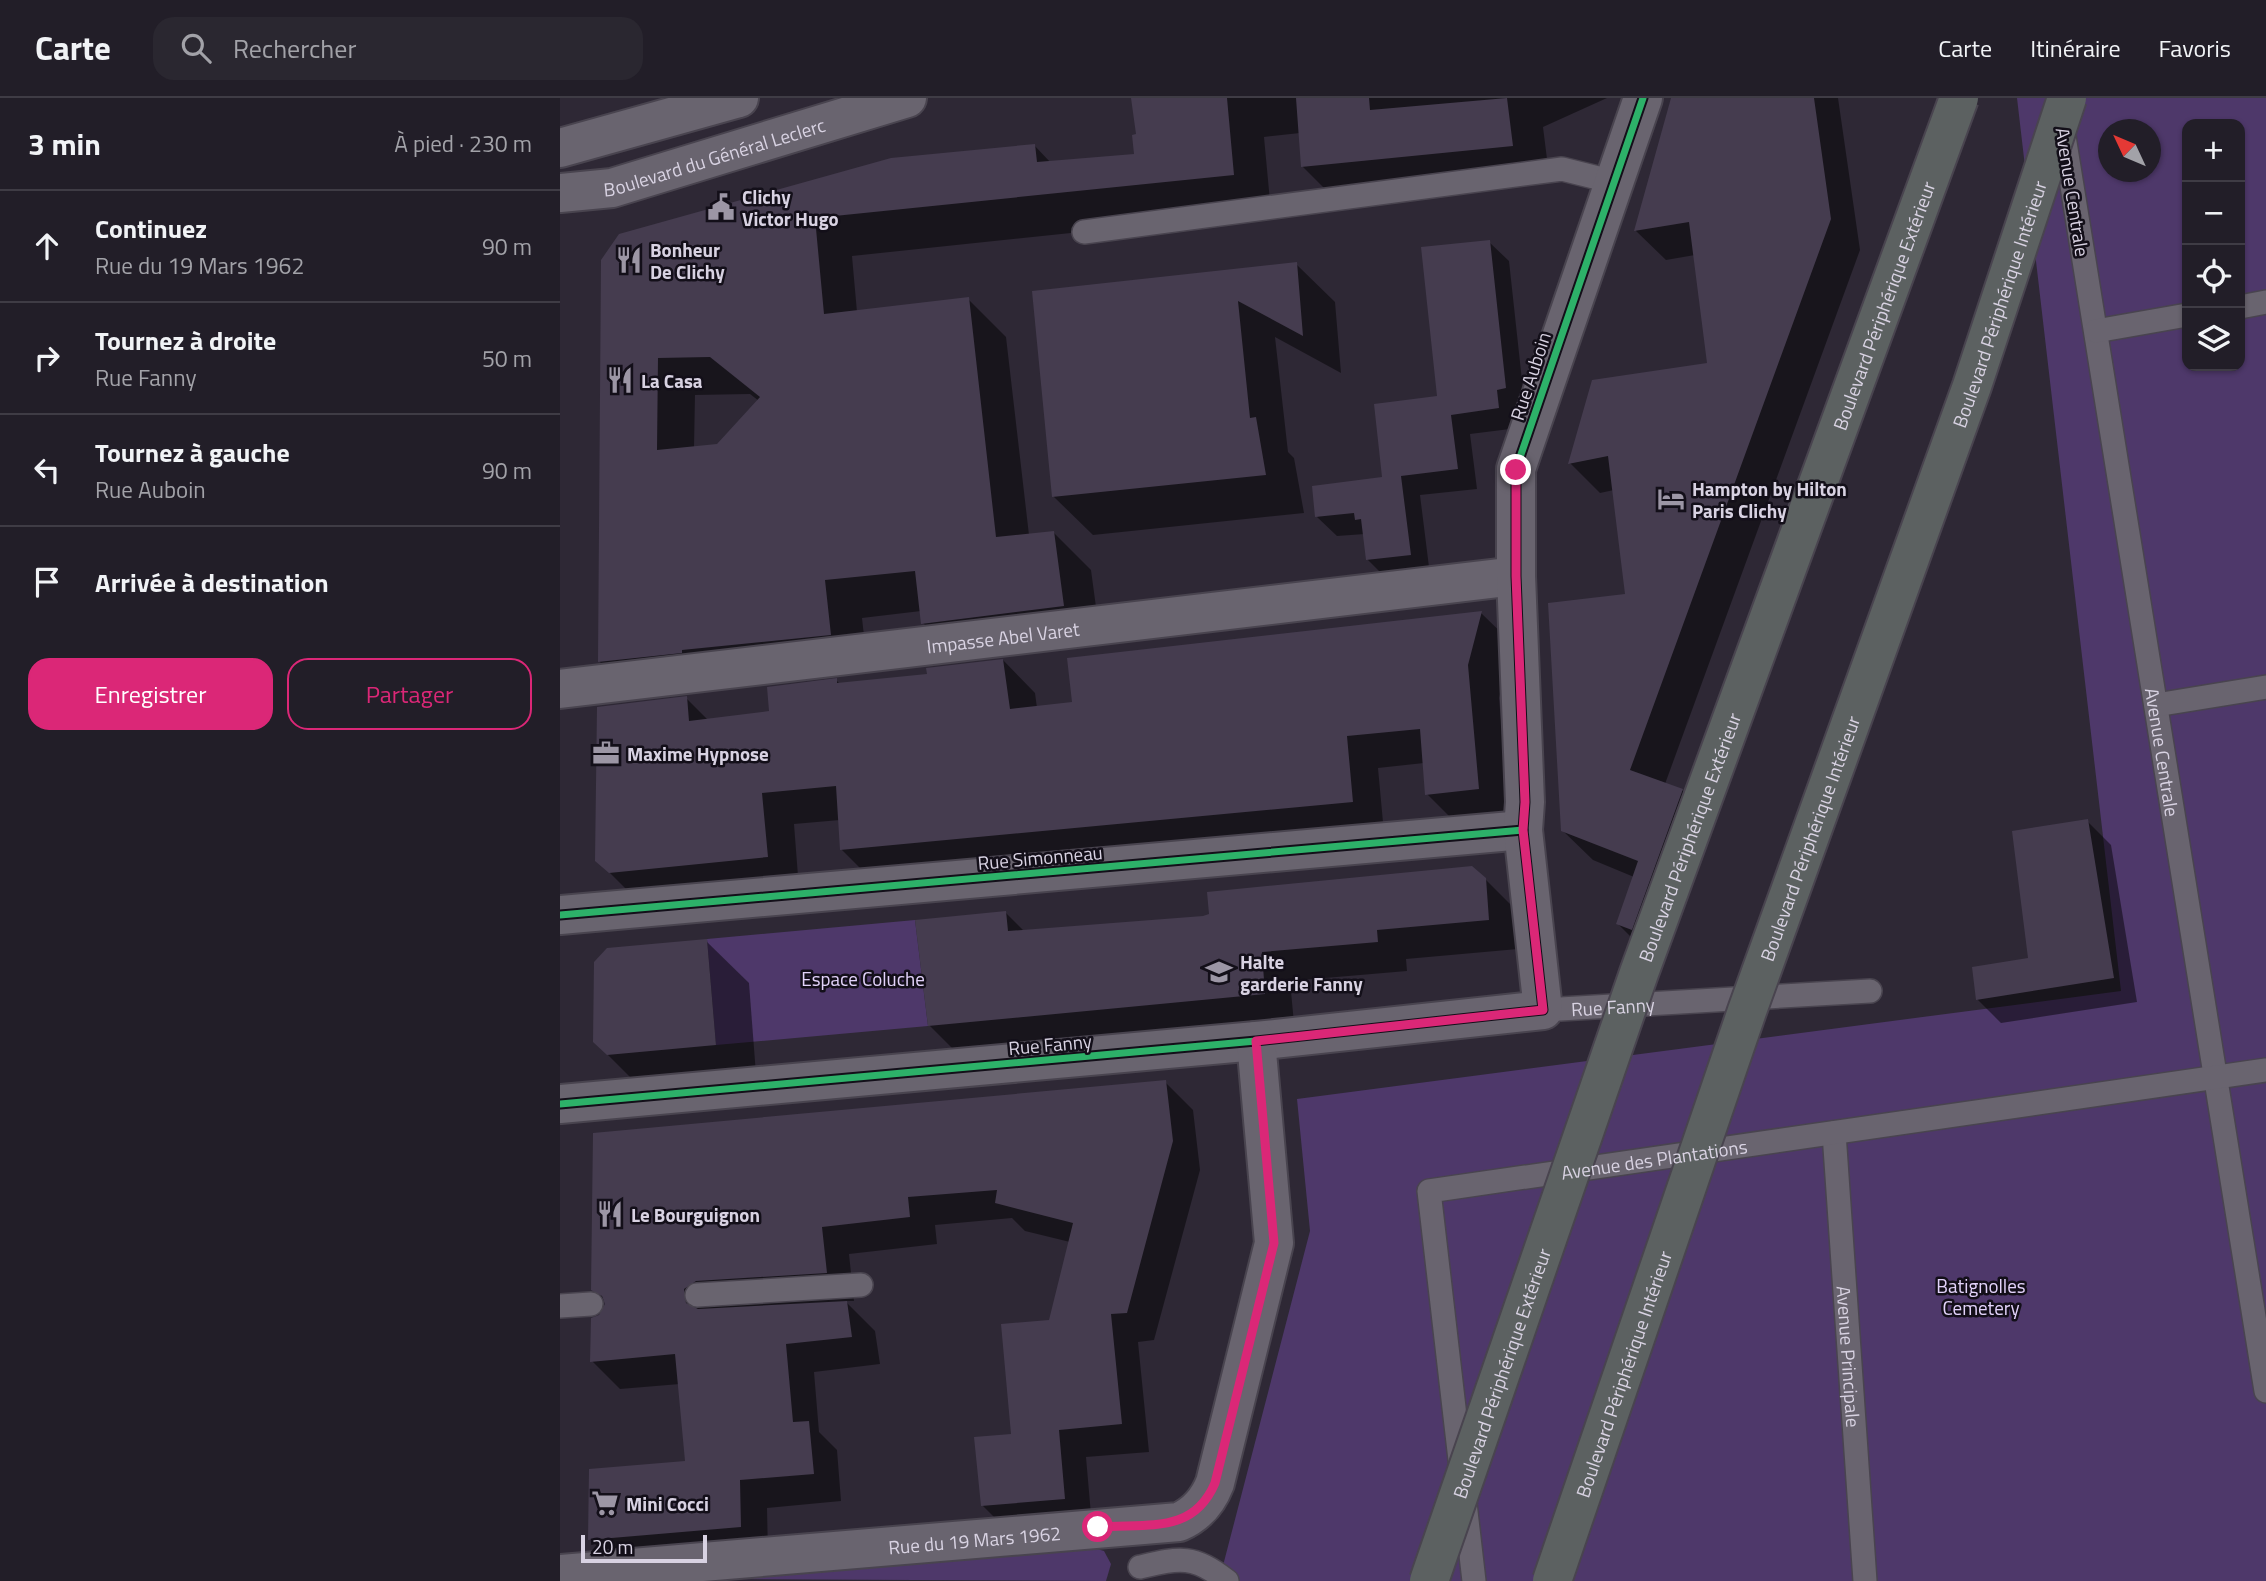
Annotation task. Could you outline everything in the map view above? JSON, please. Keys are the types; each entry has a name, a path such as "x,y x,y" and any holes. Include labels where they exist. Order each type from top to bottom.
{"highway":[{"name":"Boulevard Périphérique Extérieur","path":"1429,1581 1639,973 1959,98"},
{"name":"Boulevard Périphérique Intérieur","path":"1552,1581 1743,1024 1972,386 2064,105"}],"street":[{"path":"560,148 739,98"},
{"name":"Boulevard du Général Leclerc","path":"560,193 612,188 907,98"},
{"name":"Rue Auboin","path":"1543,1010 1523,830 1525,802 1516,576 1516,470 1643,98"},
{"name":"Impasse Abel Varet","path":"560,689 1516,576"},
{"name":"Rue Simonneau","path":"560,915 1523,830"},
{"name":"Rue Fanny","path":"560,1104 1256,1041 1543,1010"},
{"name":"Rue du 19 Mars 1962","path":"560,1574 1180,1522 1191,1517 1210,1495 1274,1243 1256,1041"}],"lane":[{"name":"Avenue Centrale","path":"2064,105 2096,331 2266,1391"},
{"path":"1084,232 1562,169 1614,181"},
{"path":"2245,306 2266,302"},
{"path":"2096,331 2182,317"},
{"path":"2156,705 2266,687"},
{"name":"Rue Fanny","path":"1543,1010 1870,991"},
{"name":"Avenue des Plantations","path":"1474,1581 1429,1191 2266,1070"},
{"name":"Avenue Principale","path":"1834,1133 1865,1581"},
{"path":"697,1294 861,1285"},
{"path":"560,1306 591,1304"},
{"path":"1139,1574 1150,1523"},
{"path":"1139,1574 1184,1557 1212,1569 1227,1581"}],"green space":[{"name":"Batignolles Cemetery","path":"2017,98 2266,98 2266,1581 1219,1581 1310,1231 1297,1099 2121,991"},
{"name":"Espace Coluche","path":"915,920 928,1026 716,1045 707,939"},
{"path":"1090,1547 1104,1551 1111,1564 1106,1581 736,1579"}],"building":[{"path":"1131,98 1227,98 1234,175 815,218 824,314 969,297 996,537 1054,531 1064,606 921,624 915,571 825,580 831,635 682,650 682,653 598,662 601,260 619,234 891,158 1035,144 1037,162 1134,154 1132,135 1136,134","holes":["710,357 760,397 717,444 657,450 658,358"]},
{"path":"1296,98 1369,98 1370,110 1507,98 1513,146 1301,167"},
{"name":"Hampton by Hilton Paris Clichy","path":"1671,98 1814,98 1831,219 1630,770 1683,789 1632,930 1616,924 1638,861 1561,831 1548,603 1625,594 1608,456 1568,464 1592,380 1707,363 1689,222 1634,231"},
{"path":"1490,240 1506,388 1497,390 1499,408 1451,415 1458,469 1401,476 1411,555 1366,560 1361,519 1355,520 1354,513 1315,517 1312,486 1382,477 1374,404 1437,396 1421,247"},
{"path":"1297,262 1303,336 1238,301 1250,418 1256,417 1266,475 1052,497 1032,291"},
{"path":"1482,611 1468,665 1479,789 1425,795 1420,729 1347,736 1353,802 840,850 836,786 762,793 768,857 609,873 595,861 597,707 687,696 689,721 769,711 767,687 837,678 837,683 927,674 926,668 1003,659 1010,709 1072,702 1067,658"},
{"path":"2088,819 2114,978 1976,1000 1972,967 2028,958 2012,831"},
{"path":"1472,866 1486,878 1489,920 1377,930 1378,942 1262,952 1265,994 928,1026 915,920 1006,911 1008,931 1203,916 1209,914 1207,892"},
{"path":"707,939 716,1045 607,1055 593,1042 594,962 607,948"},
{"path":"1166,1080 1173,1141 1127,1313 1111,1314 1122,1424 1059,1430 1065,1499 981,1506 974,1437 1011,1434 1001,1324 1049,1320 1073,1223 995,1203 997,1190 908,1197 910,1217 822,1227 827,1273 696,1281 684,1289 686,1303 698,1309 847,1301 852,1337 786,1344 793,1422 809,1421 814,1474 740,1480 741,1527 588,1540 589,1469 685,1461 675,1354 590,1362 591,1318 599,1315 605,1304 602,1296 591,1290 593,1133"}],"cycle path":[{"path":"560,1104 1256,1041 1543,1010 1523,830 1525,802 1516,576 1516,469 1643,98"},
{"path":"560,915 1523,830"}],"place":[{"name":"Clichy Victor Hugo","path":"721,207"},
{"name":"Bonheur De Clichy","path":"629,260"},
{"name":"La Casa","path":"620,380"},
{"name":"Hampton by Hilton Paris Clichy","path":"1671,499"},
{"name":"Maxime Hypnose","path":"606,753"},
{"name":"Halte garderie Fanny","path":"1219,972"},
{"name":"Le Bourguignon","path":"610,1214"},
{"name":"Mini Cocci","path":"605,1503"}],"route":[{"path":"1098,1527 1180,1522 1191,1517 1202,1505 1215,1483 1274,1243 1256,1041 1543,1010 1523,830 1525,802 1516,576 1516,470"}]}
